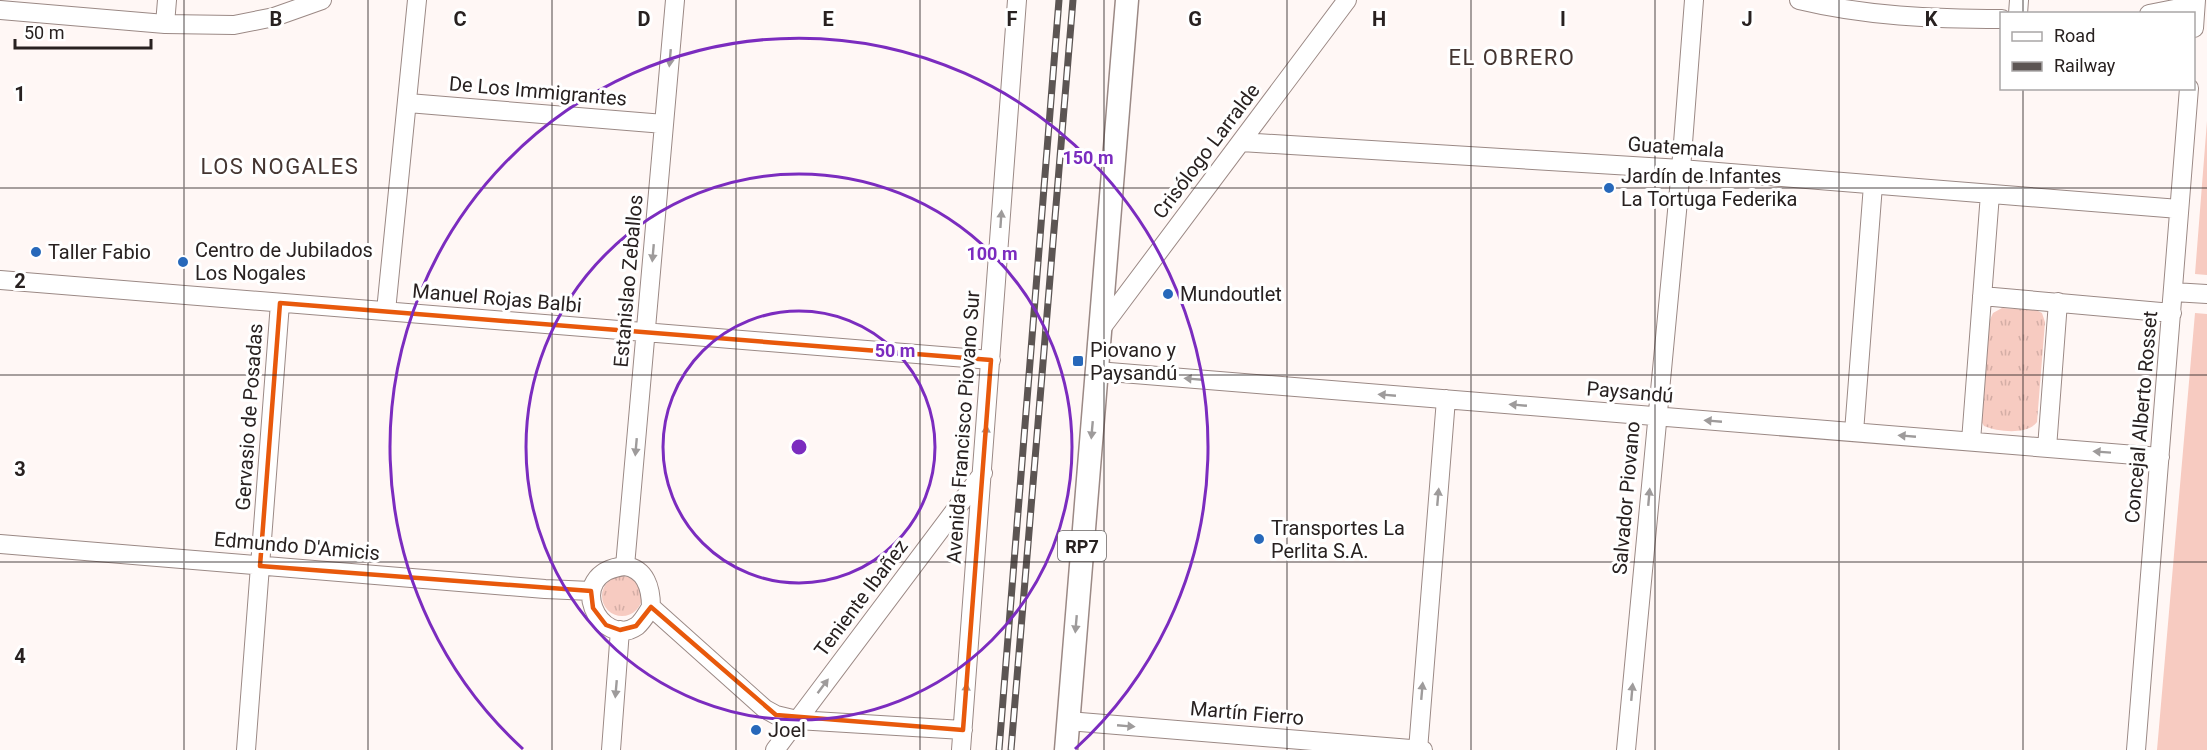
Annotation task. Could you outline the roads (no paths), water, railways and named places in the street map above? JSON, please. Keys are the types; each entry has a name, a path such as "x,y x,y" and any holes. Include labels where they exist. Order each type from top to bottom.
{"main road":[{"name":"RP7","path":"1065,750 1127,0"}],"street":[{"path":"165,24 167,0"},
{"path":"0,10 165,24 234,25 274,17 322,0"},
{"path":"386,311 417,0"},
{"name":"Estanislao Zeballos","path":"625,566 675,0"},
{"name":"Avenida Francisco Piovano Sur","path":"961,750 1017,0"},
{"name":"Crisólogo Larralde","path":"1100,330 1347,0"},
{"name":"Salvador Piovano","path":"1626,750 1694,0"},
{"path":"1799,0 1935,18 2000,19"},
{"path":"2158,12 2196,2"},
{"name":"Concejal Alberto Rosset","path":"2136,750 2189,90"},
{"name":"De Los Immigrantes","path":"408,103 664,124"},
{"name":"Guatemala","path":"1241,142 1680,169 2179,209"},
{"path":"1854,432 1873,185"},
{"path":"1971,441 1990,194"},
{"name":"Manuel Rojas Balbi","path":"0,280 646,334 991,360"},
{"path":"2173,291 2207,294"},
{"path":"1982,296 2172,313"},
{"path":"2047,448 2058,302"},
{"name":"Gervasio de Posadas","path":"246,750 280,303"},
{"name":"Paysandú","path":"1097,372 2160,457"},
{"path":"1418,750 1446,399"},
{"name":"Teniente Ibañez","path":"775,750 983,472"},
{"name":"Edmundo D'Amicis","path":"0,544 591,591"},
{"path":"651,607 636,626 620,630 606,625 598,618 593,608 591,591 600,575 610,567 634,567 645,576 649,586 651,607 765,709 776,715 797,720 963,730"},
{"path":"611,750 620,630"},
{"name":"Martín Fierro","path":"1068,721 1423,750"}],"railway":[{"path":"999,750 1059,0"},
{"path":"1011,750 1073,0"}],"place":[{"name":"Jardín de Infantes La Tortuga Federika","path":"1609,188"},
{"name":"Taller Fabio","path":"36,252"},
{"name":"Centro de Jubilados Los Nogales","path":"183,262"},
{"name":"Mundoutlet","path":"1168,294"},
{"name":"Piovano y Paysandú","path":"1078,361"},
{"name":"Transportes La Perlita S.A.","path":"1259,539"},
{"name":"Joel","path":"756,730"}],"district":[{"name":"EL OBRERO","path":"1512,57"},
{"name":"LOS NOGALES","path":"280,166"}]}
